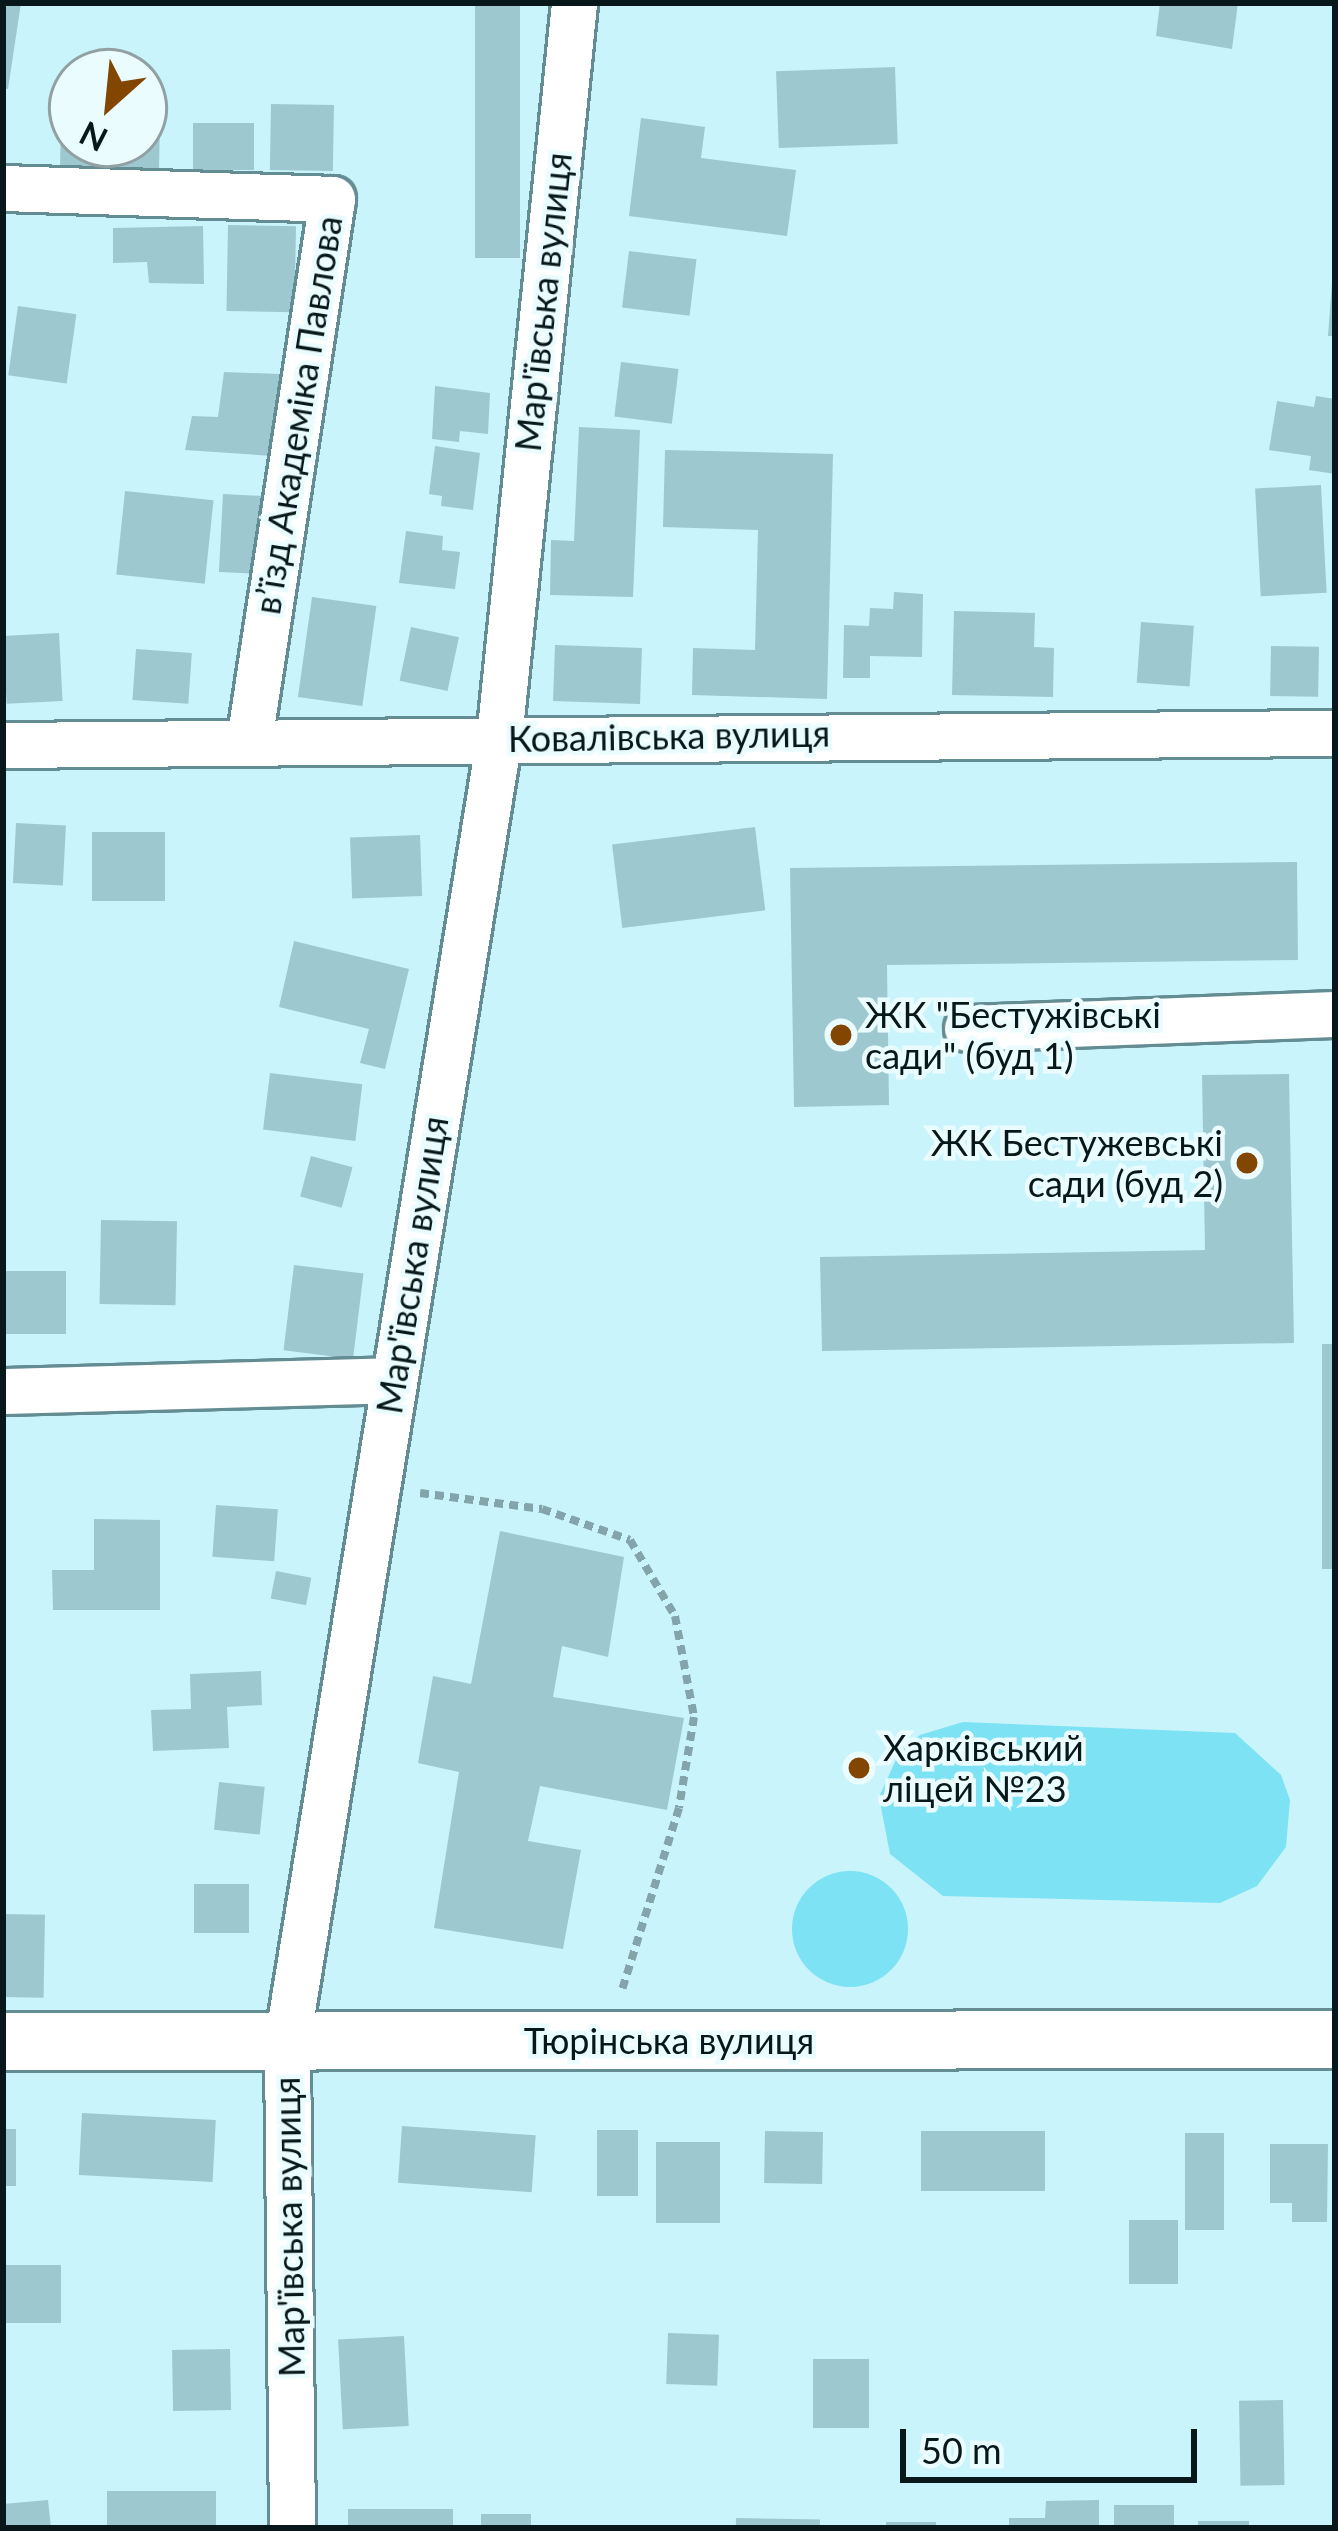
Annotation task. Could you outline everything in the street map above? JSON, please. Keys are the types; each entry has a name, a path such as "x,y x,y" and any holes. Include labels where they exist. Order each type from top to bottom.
{"main road":[{"name":"Тюрінська вулиця","path":"3,2041 1335,2039"}],"street":[{"name":"Мар'ївська вулиця","path":"292,2528 287,2041 499,738 574,3"},
{"name":"в’їзд Академіка Павлова","path":"3,188 332,199 249,741"},
{"name":"Ковалівська вулиця","path":"3,745 1335,733"},
{"path":"967,1028 1335,1014"},
{"path":"3,1390 394,1380"}],"path":[{"path":"421,1492 542,1509 631,1540 675,1616 694,1717 679,1808 622,1970 619,2016"}],"shaded area":[{"path":"963,1722 1235,1733 1281,1775 1290,1800 1286,1847 1257,1886 1220,1903 943,1896 890,1854 879,1797 899,1753 920,1735"},
{"path":"850,1871 872,1875 891,1888 904,1907 908,1929 904,1951 891,1970 872,1983 850,1987 828,1983 809,1970 796,1951 792,1929 796,1907 809,1888 828,1875"}],"building":[{"path":"3,3 21,3 8,89 3,88"},
{"path":"475,3 520,3 520,258 475,258"},
{"path":"1160,3 1238,3 1232,49 1156,36"},
{"path":"895,67 898,144 779,148 776,71"},
{"path":"271,104 334,105 333,171 270,170"},
{"path":"641,118 705,127 701,158 796,170 787,236 629,216"},
{"path":"193,123 254,123 254,170 193,170"},
{"path":"60,168 159,168 159,171"},
{"path":"228,225 296,226 294,312 226,311"},
{"path":"203,226 204,284 149,283 147,262 113,263 113,228"},
{"path":"629,251 696,259 690,316 622,308"},
{"path":"1332,283 1335,336 1328,336"},
{"path":"18,306 76,314 67,384 8,375"},
{"path":"621,362 679,369 672,424 614,417"},
{"path":"224,372 280,374 273,456 185,450 192,416 218,417"},
{"path":"435,386 490,393 488,434 460,431 459,442 432,439"},
{"path":"1316,396 1335,399 1335,474 1309,470 1311,456 1269,450 1277,401 1314,407"},
{"path":"579,427 640,430 633,597 550,595 551,540 574,541"},
{"path":"435,446 480,453 473,510 441,506 442,496 429,494"},
{"path":"665,450 833,454 827,699 692,695 693,648 755,650 758,530 663,527"},
{"path":"1321,485 1327,593 1261,596 1255,488"},
{"path":"125,491 214,500 205,584 116,575"},
{"path":"223,494 263,496 259,574 219,572"},
{"path":"406,531 443,536 442,550 460,552 455,589 399,583"},
{"path":"894,592 923,594 922,657 870,656 870,678 843,678 844,625 869,626 870,608 893,609"},
{"path":"312,597 376,606 362,706 298,697"},
{"path":"954,611 1035,613 1034,647 1054,648 1053,697 952,695"},
{"path":"1141,622 1194,626 1190,687 1137,683"},
{"path":"411,627 459,637 447,691 400,681"},
{"path":"59,633 63,701 7,704 3,636"},
{"path":"555,645 642,648 640,704 553,701"},
{"path":"1271,646 1319,647 1318,697 1270,696"},
{"path":"136,649 192,653 188,704 132,700"},
{"path":"16,823 66,826 63,886 13,883"},
{"path":"755,827 765,910 622,928 612,845"},
{"path":"92,832 165,832 165,901 92,901"},
{"path":"420,835 422,896 352,898 350,837"},
{"name":"ЖК \"Бестужівські сади\" (буд 1)","path":"1297,862 1298,960 887,965 889,1105 794,1107 790,868"},
{"path":"294,941 409,969 385,1069 360,1063 369,1029 279,1007"},
{"path":"270,1073 362,1084 355,1141 263,1130"},
{"name":"ЖК Бестужевські сади (буд 2)","path":"1289,1074 1294,1343 822,1351 820,1257 1205,1250 1202,1075"},
{"path":"311,1156 353,1167 342,1208 300,1197"},
{"path":"101,1220 177,1221 176,1305 100,1304"},
{"path":"294,1265 363,1274 353,1359 284,1350"},
{"path":"3,1271 66,1271 66,1334 3,1334"},
{"path":"1322,1344 1335,1344 1335,1569 1322,1569"},
{"path":"216,1505 278,1509 274,1561 212,1557"},
{"path":"94,1519 160,1520 160,1610 53,1610 52,1570 94,1570"},
{"path":"500,1531 624,1557 608,1657 562,1646 553,1697 684,1718 667,1810 540,1786 528,1841 581,1850 563,1949 434,1928 459,1772 418,1763 433,1676 471,1684"},
{"path":"276,1571 311,1578 306,1605 271,1598"},
{"path":"261,1671 262,1705 227,1707 229,1748 153,1751 151,1710 191,1709 190,1674"},
{"path":"219,1782 265,1787 260,1835 214,1830"},
{"path":"194,1884 249,1884 249,1933 194,1933"},
{"path":"3,1914 45,1915 44,1998 3,1997"},
{"path":"82,2113 216,2120 213,2182 79,2175"},
{"path":"402,2126 536,2135 532,2192 398,2183"},
{"path":"3,2129 16,2129 16,2186 3,2186"},
{"path":"597,2130 638,2130 638,2196 597,2196"},
{"path":"765,2131 823,2132 822,2184 764,2183"},
{"path":"921,2131 1045,2131 1045,2191 921,2191"},
{"path":"1185,2133 1224,2133 1224,2230 1185,2230"},
{"path":"656,2142 720,2142 720,2223 656,2223"},
{"path":"1270,2144 1328,2144 1327,2222 1292,2222 1292,2203 1270,2203"},
{"path":"1129,2220 1178,2220 1178,2284 1129,2284"},
{"path":"3,2265 61,2265 61,2323 3,2323"},
{"path":"668,2333 719,2335 717,2386 666,2384"},
{"path":"404,2336 409,2426 343,2429 338,2339"},
{"path":"230,2349 231,2410 173,2411 172,2350"},
{"path":"813,2359 869,2359 869,2428 813,2428"},
{"path":"1283,2400 1284,2485 1240,2486 1239,2401"},
{"path":"107,2491 216,2491 216,2528 107,2528"},
{"path":"48,2500 51,2528 3,2528 3,2504"},
{"path":"1099,2500 1099,2528 1009,2528 1009,2518 1045,2518 1046,2501"},
{"path":"1114,2505 1174,2505 1174,2528 1114,2528"},
{"path":"348,2509 453,2509 453,2528 348,2528"},
{"path":"481,2514 531,2514 531,2528 481,2528"},
{"path":"736,2518 820,2519 820,2528 736,2528"},
{"path":"1198,2521 1249,2521 1249,2528 1198,2528"},
{"path":"886,2522 936,2522 936,2528 886,2528"}],"place":[{"name":"ЖК \"Бестужівські сади\" (буд 1)","path":"841,1035"},
{"name":"ЖК Бестужевські сади (буд 2)","path":"1247,1163"},
{"name":"Харківський ліцей №23","path":"859,1768"}]}
